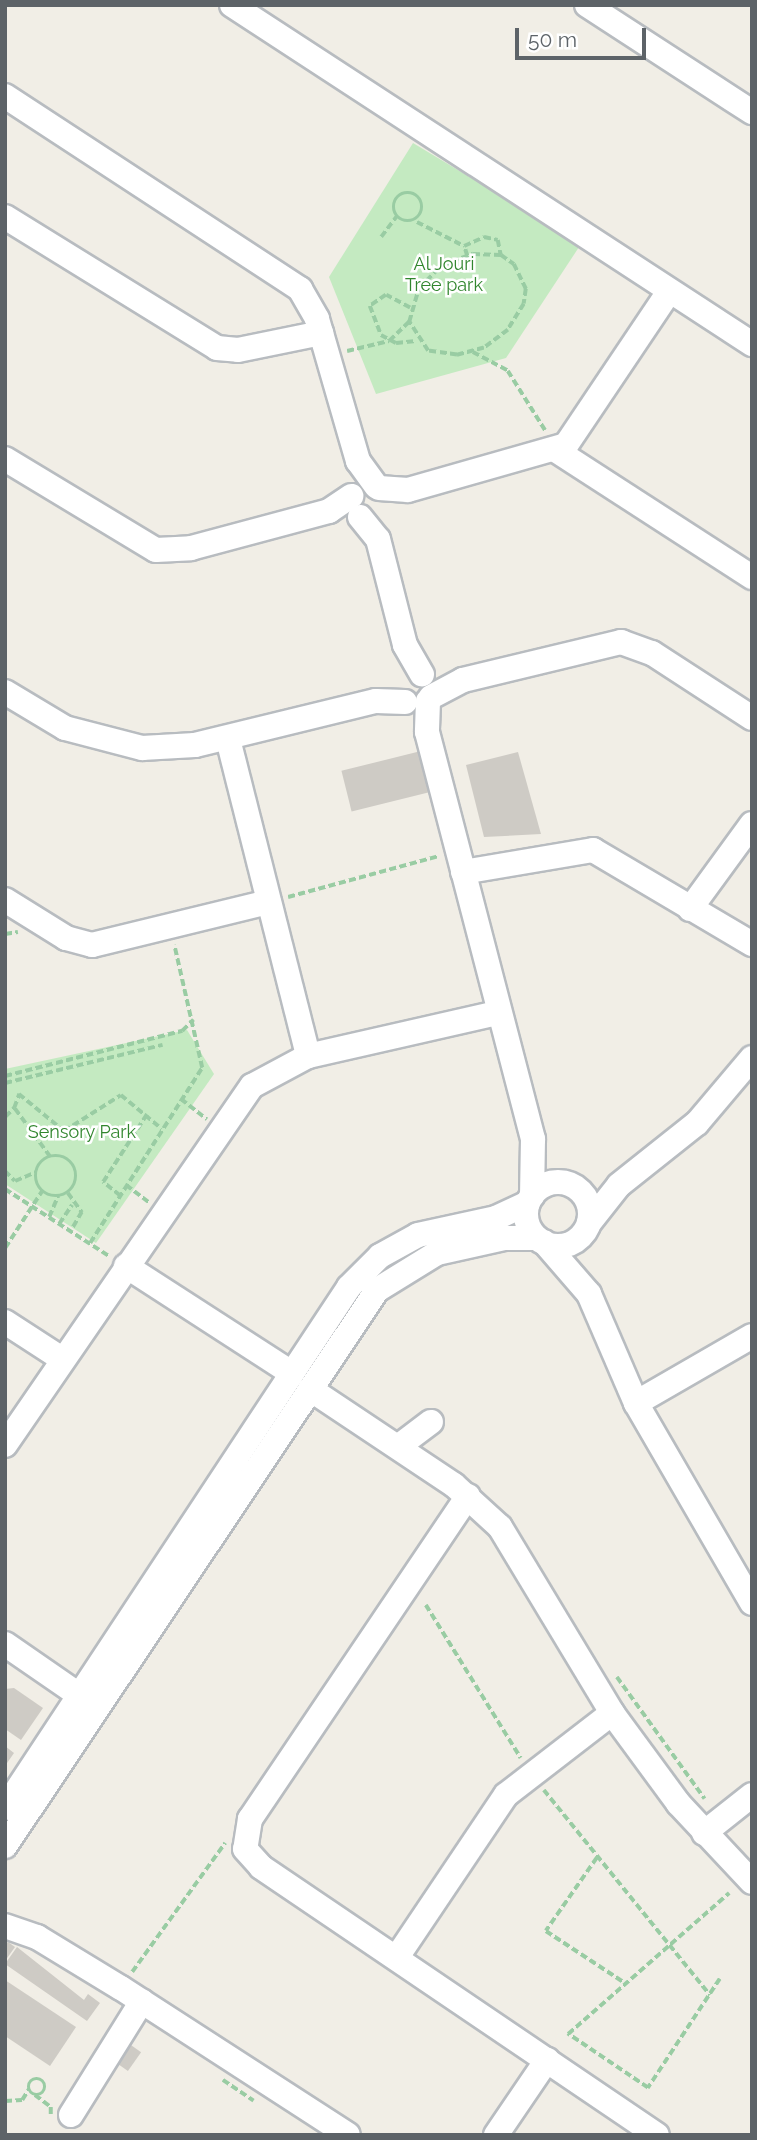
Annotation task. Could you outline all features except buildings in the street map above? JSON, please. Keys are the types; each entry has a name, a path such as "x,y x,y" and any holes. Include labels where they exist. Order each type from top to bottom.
{"street":[{"path":"232,5 752,344"},
{"path":"587,5 752,113"},
{"path":"6,95 288,277 310,303 325,344 358,461 498,1013 533,1139 527,1222 589,1294 636,1403 752,1604"},
{"path":"5,217 217,348 238,350 325,344"},
{"path":"5,459 133,543 156,550 191,548 557,451 581,429 669,292"},
{"path":"557,451 752,577"},
{"path":"5,692 65,728 116,744 169,748 228,739 415,690 621,642 652,653 752,718"},
{"path":"228,739 308,1056"},
{"path":"690,909 752,824"},
{"path":"463,872 570,849 593,850 752,944"},
{"path":"5,900 79,943 105,945 269,902"},
{"path":"690,909 752,962"},
{"path":"5,1445 219,1129 252,1086 308,1056 498,1013"},
{"path":"5,1846 366,1304 405,1268 493,1240 541,1240 568,1244 588,1226 628,1177 697,1123 752,1058"},
{"path":"533,1139 589,1205 589,1294"},
{"path":"5,1808 262,1414 349,1287 380,1256 418,1236 496,1218 530,1199 547,1184 628,1177"},
{"path":"126,1266 290,1372"},
{"path":"5,1322 62,1359"},
{"path":"636,1403 752,1336"},
{"path":"310,1389 399,1446 468,1496 520,1554 611,1713 713,1826 752,1882"},
{"path":"262,1414 284,1429"},
{"path":"399,1446 431,1422"},
{"path":"468,1496 243,1839 261,1867 657,2135"},
{"path":"5,1644 79,1695"},
{"path":"397,1957 500,1802 530,1772 611,1713"},
{"path":"713,1826 752,1795"},
{"path":"5,1908 37,1937 142,2001 348,2135"},
{"path":"5,1926 37,1937"},
{"path":"71,2115 142,2001"},
{"path":"496,2135 547,2060"}],"path":[{"path":"381,237 397,216 398,198 412,192 421,204 417,222"},
{"path":"397,216 417,222 464,246 491,238 503,246 502,255"},
{"path":"464,246 467,256"},
{"path":"325,344 416,341 443,355 472,352 508,330 524,304 522,276 502,255 467,256 429,275 410,308 409,321 416,341"},
{"path":"389,341 375,328 372,301 386,295 410,308"},
{"path":"389,341 409,321"},
{"path":"472,352 514,378 557,451"},
{"path":"269,902 443,855 439,841 455,837"},
{"path":"90,1243 202,1068 170,928"},
{"path":"5,1076 182,1031 193,1020"},
{"path":"5,1083 162,1045"},
{"path":"5,1117 14,1108 15,1097 27,1095 64,1131 77,1129 117,1096 147,1114 162,1129"},
{"path":"181,1099 219,1129"},
{"path":"14,1108 50,1157 74,1167 68,1192 72,1205 82,1212 71,1231"},
{"path":"120,1196 103,1182 147,1114"},
{"path":"5,1171 15,1181 36,1172 50,1157"},
{"path":"36,1172 42,1191"},
{"path":"127,1185 162,1212"},
{"path":"5,1189 126,1266"},
{"path":"42,1191 58,1196 68,1192"},
{"path":"5,1248 42,1191"},
{"path":"49,1217 58,1196"},
{"path":"60,1224 72,1205"},
{"path":"426,1605 530,1772 710,1995"},
{"path":"614,1674 713,1826"},
{"path":"121,1988 210,1855 243,1839"},
{"path":"597,1858 546,1931 625,1983"},
{"path":"720,1979 648,2088 568,2034 729,1892"},
{"path":"5,2101 22,2100 29,2089 36,2079 45,2087 35,2095 29,2089"}],"green space":[{"name":"Al Jouri Tree park","path":"413,143 581,244 506,358 376,394 329,277"},
{"name":"Sensory Park","path":"187,1030 214,1074 96,1243 5,1184 5,1069"}]}
